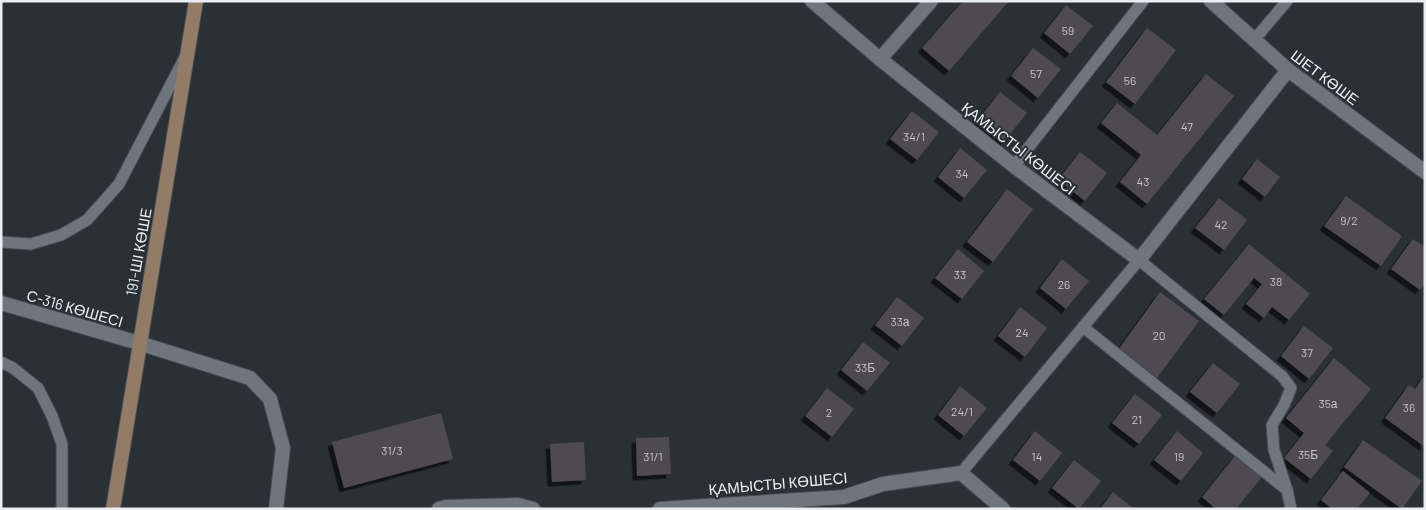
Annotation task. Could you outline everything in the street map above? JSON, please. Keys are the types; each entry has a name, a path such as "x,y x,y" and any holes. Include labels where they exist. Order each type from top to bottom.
{"main road":[{"name":"191-ШІ КӨШЕ","path":"113,509 196,1"}],"street":[{"name":"ҚАМЫСТЫ КӨШЕСІ","path":"812,1 880,59 1014,166 1139,260"},
{"path":"880,59 932,1"},
{"name":"ШЕТ КӨШЕ","path":"1211,1 1288,70 1425,172"},
{"path":"1139,260 1288,70"},
{"name":"С-316 КӨШЕСІ","path":"1,304 139,343 250,378 270,399 283,448 276,509"},
{"name":"ҚАМЫСТЫ КӨШЕСІ","path":"660,509 846,503 883,484 961,473"},
{"path":"961,473 1003,509"},
{"path":"439,509 446,507 518,505 534,509"}],"lane":[{"path":"1014,166 1143,1"},
{"path":"1254,40 1287,1"},
{"path":"1,242 31,244 61,235 87,220 119,184 189,48"},
{"path":"961,473 1139,260 1282,376 1291,388 1272,425 1274,450 1291,509"},
{"path":"1083,327 1287,490"},
{"path":"1,362 38,388 52,416 62,444 62,509"}],"building":[{"path":"963,1 1009,1 949,71 922,48"},
{"path":"1066,5 1093,26 1070,54 1044,33"},
{"path":"1147,28 1176,50 1135,104 1106,82"},
{"path":"1033,48 1061,69 1038,98 1011,76"},
{"path":"1206,74 1234,96 1147,204 1120,182 1141,155 1101,123 1117,103 1157,135"},
{"path":"1000,92 1027,113 1004,141 978,120"},
{"path":"912,111 939,132 917,160 890,139"},
{"path":"960,148 987,170 964,198 938,177"},
{"path":"1080,152 1107,173 1085,201 1058,180"},
{"path":"1257,159 1280,177 1265,197 1242,179"},
{"path":"1007,189 1033,209 993,262 967,242"},
{"path":"1346,196 1402,236 1381,266 1324,226"},
{"path":"1219,198 1247,220 1224,250 1195,228"},
{"path":"1413,239 1425,247 1425,284 1420,290 1391,269"},
{"path":"1249,244 1310,294 1289,320 1272,307 1264,318 1246,304 1262,284 1254,278 1224,315 1204,299"},
{"path":"958,249 984,271 962,299 935,278"},
{"path":"1062,259 1089,281 1066,309 1040,288"},
{"path":"1160,292 1199,321 1157,378 1118,350"},
{"path":"897,297 924,318 902,346 875,325"},
{"path":"1020,307 1047,328 1025,357 998,336"},
{"path":"1304,326 1333,348 1309,379 1281,356"},
{"path":"863,342 890,363 867,391 841,370"},
{"path":"1334,358 1371,389 1325,445 1333,451 1311,479 1284,458 1304,433 1286,418"},
{"path":"1213,363 1240,384 1217,413 1190,392"},
{"path":"1425,375 1425,447 1385,418 1409,385 1415,389"},
{"path":"960,386 987,408 964,436 938,415"},
{"path":"827,388 854,409 832,437 805,416"},
{"path":"1135,394 1162,415 1139,444 1112,423"},
{"path":"441,413 453,459 344,488 332,442"},
{"path":"1035,431 1062,453 1040,481 1013,460"},
{"path":"1177,431 1203,453 1181,481 1154,460"},
{"path":"669,437 671,474 637,476 636,438"},
{"path":"1363,440 1422,481 1402,509 1344,467"},
{"path":"584,442 586,480 552,482 550,444"},
{"path":"1235,456 1262,477 1236,509 1216,509 1202,497"},
{"path":"1074,460 1101,481 1079,509 1052,488"},
{"path":"1343,471 1370,493 1357,509 1332,509 1321,500"},
{"path":"1113,492 1134,509 1100,509"}]}
